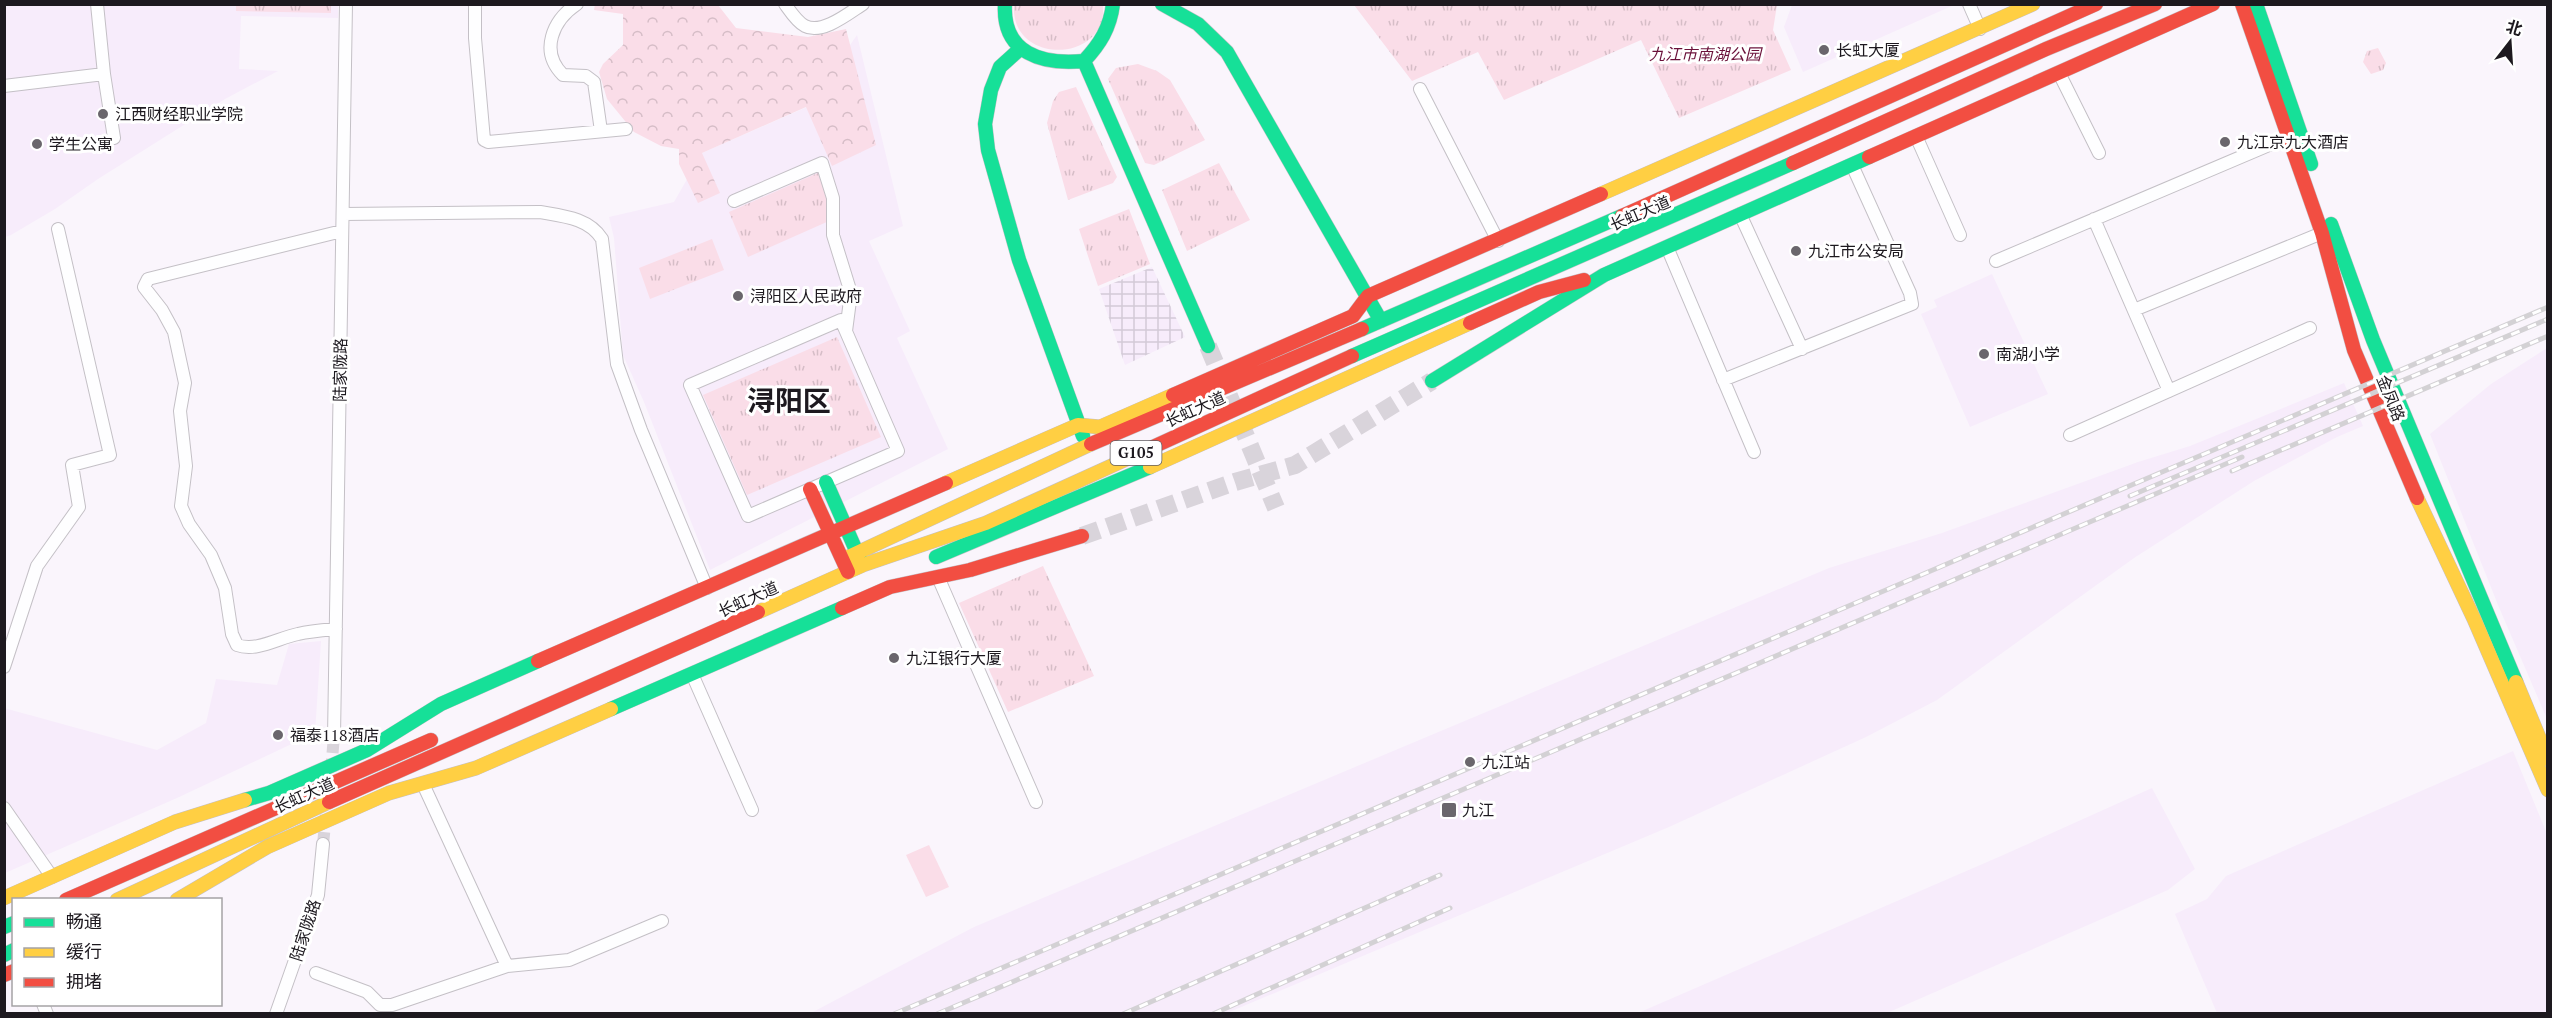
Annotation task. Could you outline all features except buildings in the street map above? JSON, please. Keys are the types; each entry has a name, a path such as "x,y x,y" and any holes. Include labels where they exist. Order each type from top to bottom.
{"main road":[{"path":"1003,7 1008,30 1029,55 1047,62 1084,61 1101,44 1111,24 1113,4"},
{"path":"1162,4 1179,10 1194,20 1207,30 1227,52 1381,321"},
{"path":"4,898 175,822 269,793 367,750 441,704 1078,425 1100,427 1353,316 1368,296 1498,241 2033,4"},
{"name":"长虹大道","path":"121,898 243,840 846,566 1087,446 1381,321 1842,119 2096,4"},
{"name":"长虹大道","path":"860,559 986,523 1381,343 1681,213 2046,49 2155,4"},
{"path":"936,557 1191,450 1539,292 1604,274 1667,247 2213,4"},
{"name":"金凤路","path":"2242,4 2322,233 2354,351 2401,465 2474,619 2547,790"},
{"name":"金凤路","path":"2256,4 2373,340 2543,734 2547,759"},
{"path":"1021,48 1000,67 991,90 984,123 987,150 1019,260 1087,446"},
{"path":"1084,61 1208,346"},
{"path":"1842,119 1874,75"},
{"path":"1879,153 1910,111"},
{"path":"1681,213 1737,215"},
{"path":"1432,381 1604,274"},
{"path":"826,482 860,559"},
{"path":"810,489 846,566"},
{"path":"181,898 267,847 389,793 476,768 890,587 986,523"},
{"path":"890,587 970,570 1082,536"},
{"name":"长虹大道","path":"755,598 846,566"},
{"name":"长虹大道","path":"71,898 447,733"}],"street":[{"path":"97,4 104,74 114,138"},
{"name":"陆家陇路","path":"334,736 346,4"},
{"path":"475,4 475,38 484,140 488,142 626,129"},
{"path":"577,4 556,23 552,35 552,57 563,75 586,76 594,82 601,131"},
{"path":"785,4 805,27 815,28 828,25 863,4"},
{"path":"1969,4 1980,29"},
{"path":"2059,73 2099,153"},
{"path":"4,86 104,74"},
{"path":"1420,89 1498,241"},
{"path":"1916,136 1960,235"},
{"path":"1996,261 2288,137"},
{"path":"734,201 822,163 833,198 833,235 852,293 846,332"},
{"path":"1724,380 1912,304 1910,293 1852,165"},
{"path":"343,214 540,212 567,217 595,228 602,239 617,364 645,440 707,588"},
{"path":"1737,215 1802,349"},
{"path":"2094,219 2169,391"},
{"path":"4,667 37,566 79,507 72,465 110,455 58,229"},
{"path":"336,629 299,634 246,648 237,645 232,634 225,588 211,555 189,524 181,506 186,466 180,411 185,383 174,332 162,310 144,286 148,279 342,231"},
{"path":"2134,310 2322,233"},
{"path":"1667,247 1754,452"},
{"path":"841,320 898,451 826,482 748,516 690,385 841,320"},
{"path":"2070,435 2310,328"},
{"path":"938,577 1036,801"},
{"path":"692,674 752,810"},
{"path":"423,784 507,966"},
{"path":"4,808 52,877"},
{"name":"陆家陇路","path":"276,1014 318,895 324,844"},
{"path":"316,973 367,992 380,1005 392,1005 507,966 569,960 662,921"}],"shaded area":[{"name":"长虹大厦","path":"1792,4 1954,5 1803,72 1784,27"},
{"name":"江西财经职业学院","path":"5,5 338,5 338,18 241,16 239,69 278,71 225,99 98,179 55,209 5,237"},
{"name":"浔阳区人民政府","path":"857,35 903,226 869,241 910,331 897,338 948,449 710,570 644,402 623,355 614,238 609,217 674,202 702,153 807,107"},
{"path":"1152,267 1185,337 1125,365 1099,289"},
{"name":"南湖小学","path":"1992,274 2048,394 1970,427 1921,314 1937,307 1934,300"},
{"path":"2547,348 2547,719 2498,605 2430,434 2491,384"},
{"name":"九江站","path":"2344,383 2363,426 2337,437 2254,481 2134,558 1937,700 1866,737 1669,827 1227,1013 811,1013 974,927 1829,568 1942,533 2138,462 2190,446"},
{"path":"321,641 315,733 177,798 5,873 4,708 157,750 206,723 216,679 277,685 289,644"},
{"path":"2513,751 2547,834 2547,1013 2217,1013 2175,914 2207,899 2226,876"},
{"path":"2152,788 2195,869 2168,890 1887,1013 1638,1013 2001,856"}],"green space":[{"path":"595,4 718,5 736,28 808,37 846,29 876,145 832,166 806,107 702,153 720,193 698,203 679,164 679,149 661,146 634,132 607,99 599,72 603,64 623,45 623,14 594,10"},
{"path":"1014,4 1103,4 1100,24 1090,38 1076,47 1058,50 1041,47 1026,38 1017,24"},
{"path":"236,5 331,5 331,13 236,11"},
{"name":"九江市南湖公园","path":"1354,5 1777,5 1773,30 1791,70 1679,118 1641,40 1504,100 1478,52 1412,81"},
{"path":"2378,48 2386,63 2383,70 2371,74 2363,62 2367,51"},
{"path":"1138,64 1157,71 1170,80 1205,140 1154,165 1145,163 1108,79 1116,68"},
{"path":"1076,87 1117,177 1113,183 1068,200 1047,123 1053,101 1059,92"},
{"path":"1219,163 1250,220 1187,251 1162,190"},
{"path":"820,172 829,202 829,221 748,257 729,212"},
{"path":"1129,209 1150,264 1098,286 1079,229"},
{"path":"712,239 724,270 650,299 639,268"},
{"path":"837,337 881,437 747,495 703,395"},
{"path":"1043,566 1094,676 1008,712 959,603"},
{"path":"929,845 949,887 926,897 906,855"}],"tunnel":[{"path":"1208,346 1276,508"},
{"path":"1082,536 1235,482 1295,465 1432,381"},
{"path":"331,771 334,736"},
{"path":"323,844 326,815"}],"railway":[{"path":"894,1014 2548,307"},
{"path":"2130,496 2548,319"},
{"path":"2232,471 2548,336"},
{"path":"937,1014 2242,457"},
{"path":"1123,1014 1440,875"},
{"path":"1213,1014 1450,908"}],"traffic: fast":[{"path":"1005,4 1010,35 1018,45 1028,53 1040,58 1069,62 1084,61 1095,48 1107,28 1113,4"},
{"path":"1162,4 1198,24 1227,52 1381,321"},
{"path":"2256,4 2311,164"},
{"path":"1021,48 1000,67 991,90 985,124 988,150 1019,260 1083,436"},
{"path":"1084,61 1208,346"},
{"path":"1432,381 1604,275 1869,157"},
{"path":"1352,356 1793,163"},
{"path":"1362,329 1622,216"},
{"path":"2331,224 2373,340 2516,682"},
{"path":"936,557 1150,467"},
{"path":"826,482 862,564"},
{"path":"611,709 842,608"},
{"path":"245,800 269,793 367,750 441,704 538,661"},
{"path":"4,927 12,924"},
{"path":"4,955 12,951"}],"traffic: slow":[{"path":"1601,194 2033,4"},
{"path":"1150,467 1470,323"},
{"path":"946,483 1078,425 1100,427 1173,395"},
{"path":"844,559 1091,444"},
{"path":"758,612 863,565 986,523 1131,457"},
{"path":"2417,498 2474,619 2548,790"},
{"path":"2516,682 2548,759"},
{"path":"180,898 267,847 389,793 476,768 611,709"},
{"path":"4,898 175,822 245,800"},
{"path":"121,898 329,802"}],"traffic: jam":[{"path":"1622,216 2096,4"},
{"path":"1793,163 2046,49 2155,4"},
{"path":"1869,157 2213,4"},
{"path":"2242,4 2322,233 2354,350 2417,498"},
{"path":"1173,395 1353,316 1368,296 1601,194"},
{"path":"1470,323 1539,292 1584,280"},
{"path":"1091,444 1362,329"},
{"path":"1131,457 1352,356"},
{"path":"538,661 946,483"},
{"path":"810,489 848,572"},
{"path":"842,608 890,587 970,570 1082,536"},
{"path":"329,802 758,612"},
{"path":"71,898 431,740"},
{"path":"4,975 12,972"}],"place":[{"name":"长虹大厦","path":"1824,50"},
{"name":"江西财经职业学院","path":"103,114"},
{"name":"九江京九大酒店","path":"2225,142"},
{"name":"学生公寓","path":"37,144"},
{"name":"九江市公安局","path":"1796,251"},
{"name":"浔阳区人民政府","path":"738,296"},
{"name":"南湖小学","path":"1984,354"},
{"name":"九江银行大厦","path":"894,658"},
{"name":"福泰118酒店","path":"278,735"},
{"name":"九江站","path":"1470,762"},
{"name":"九江","path":"1449,810"}],"district":[{"name":"浔阳区","path":"789,401"}]}
